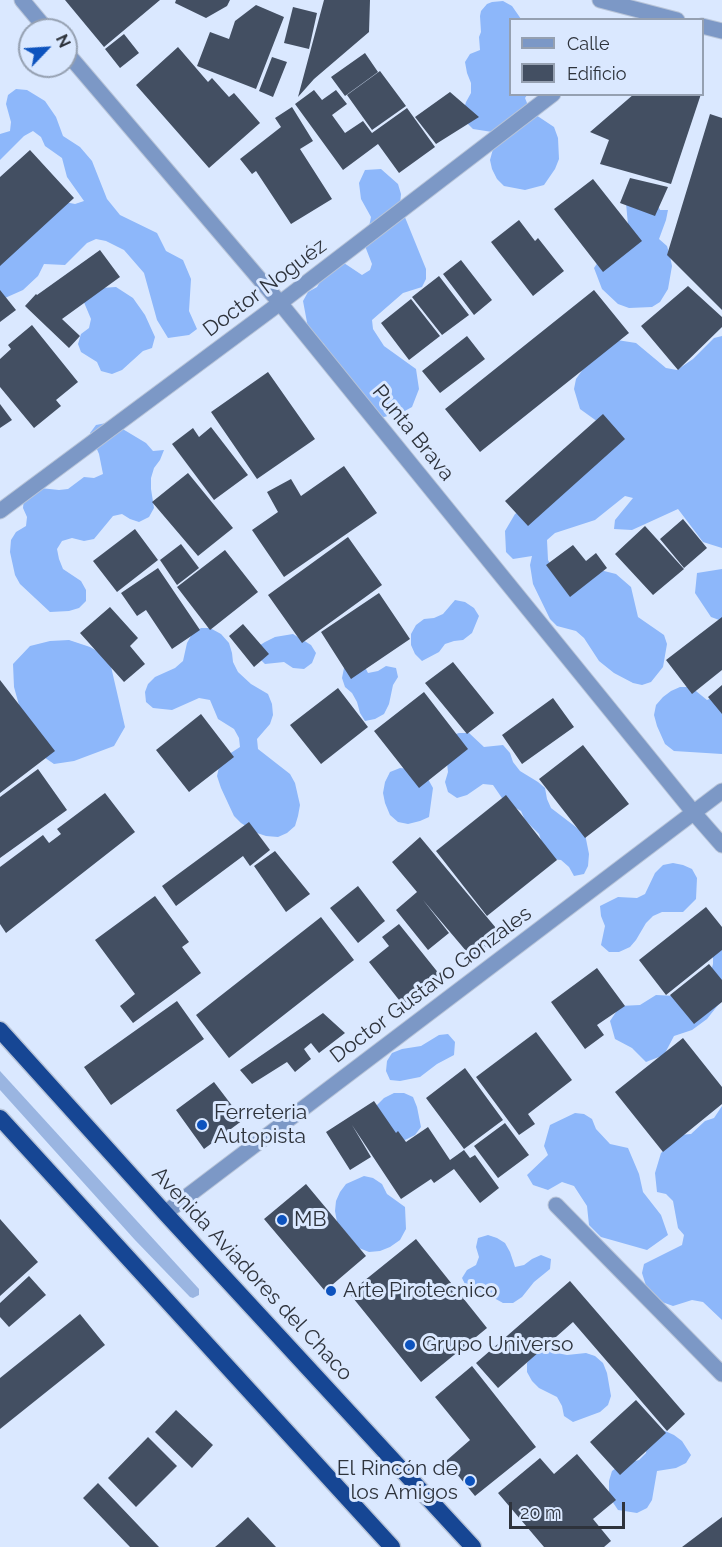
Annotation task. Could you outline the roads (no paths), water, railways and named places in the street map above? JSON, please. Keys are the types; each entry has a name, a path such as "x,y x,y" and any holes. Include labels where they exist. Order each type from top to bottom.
{"highway":[{"name":"Avenida Aviadores del Chaco","path":"0,1030 473,1547"},
{"path":"0,1118 392,1547"}],"street":[{"path":"22,0 37,18"},
{"path":"600,0 657,11 673,18"},
{"path":"704,26 722,31"},
{"name":"Punta Brava","path":"78,66 280,303 722,845"},
{"name":"Doctor Noguéz","path":"0,511 280,303 550,96"},
{"name":"Doctor Gustavo Gonzales","path":"165,1213 722,791"},
{"path":"556,1205 722,1374"}],"place":[{"name":"Ferreteria Autopista","path":"202,1125"},
{"name":"MB","path":"282,1220"},
{"name":"Arte Pirotecnico","path":"331,1291"},
{"name":"Grupo Universo","path":"410,1345"},
{"name":"El Rincón de los Amigos","path":"470,1481"}]}
